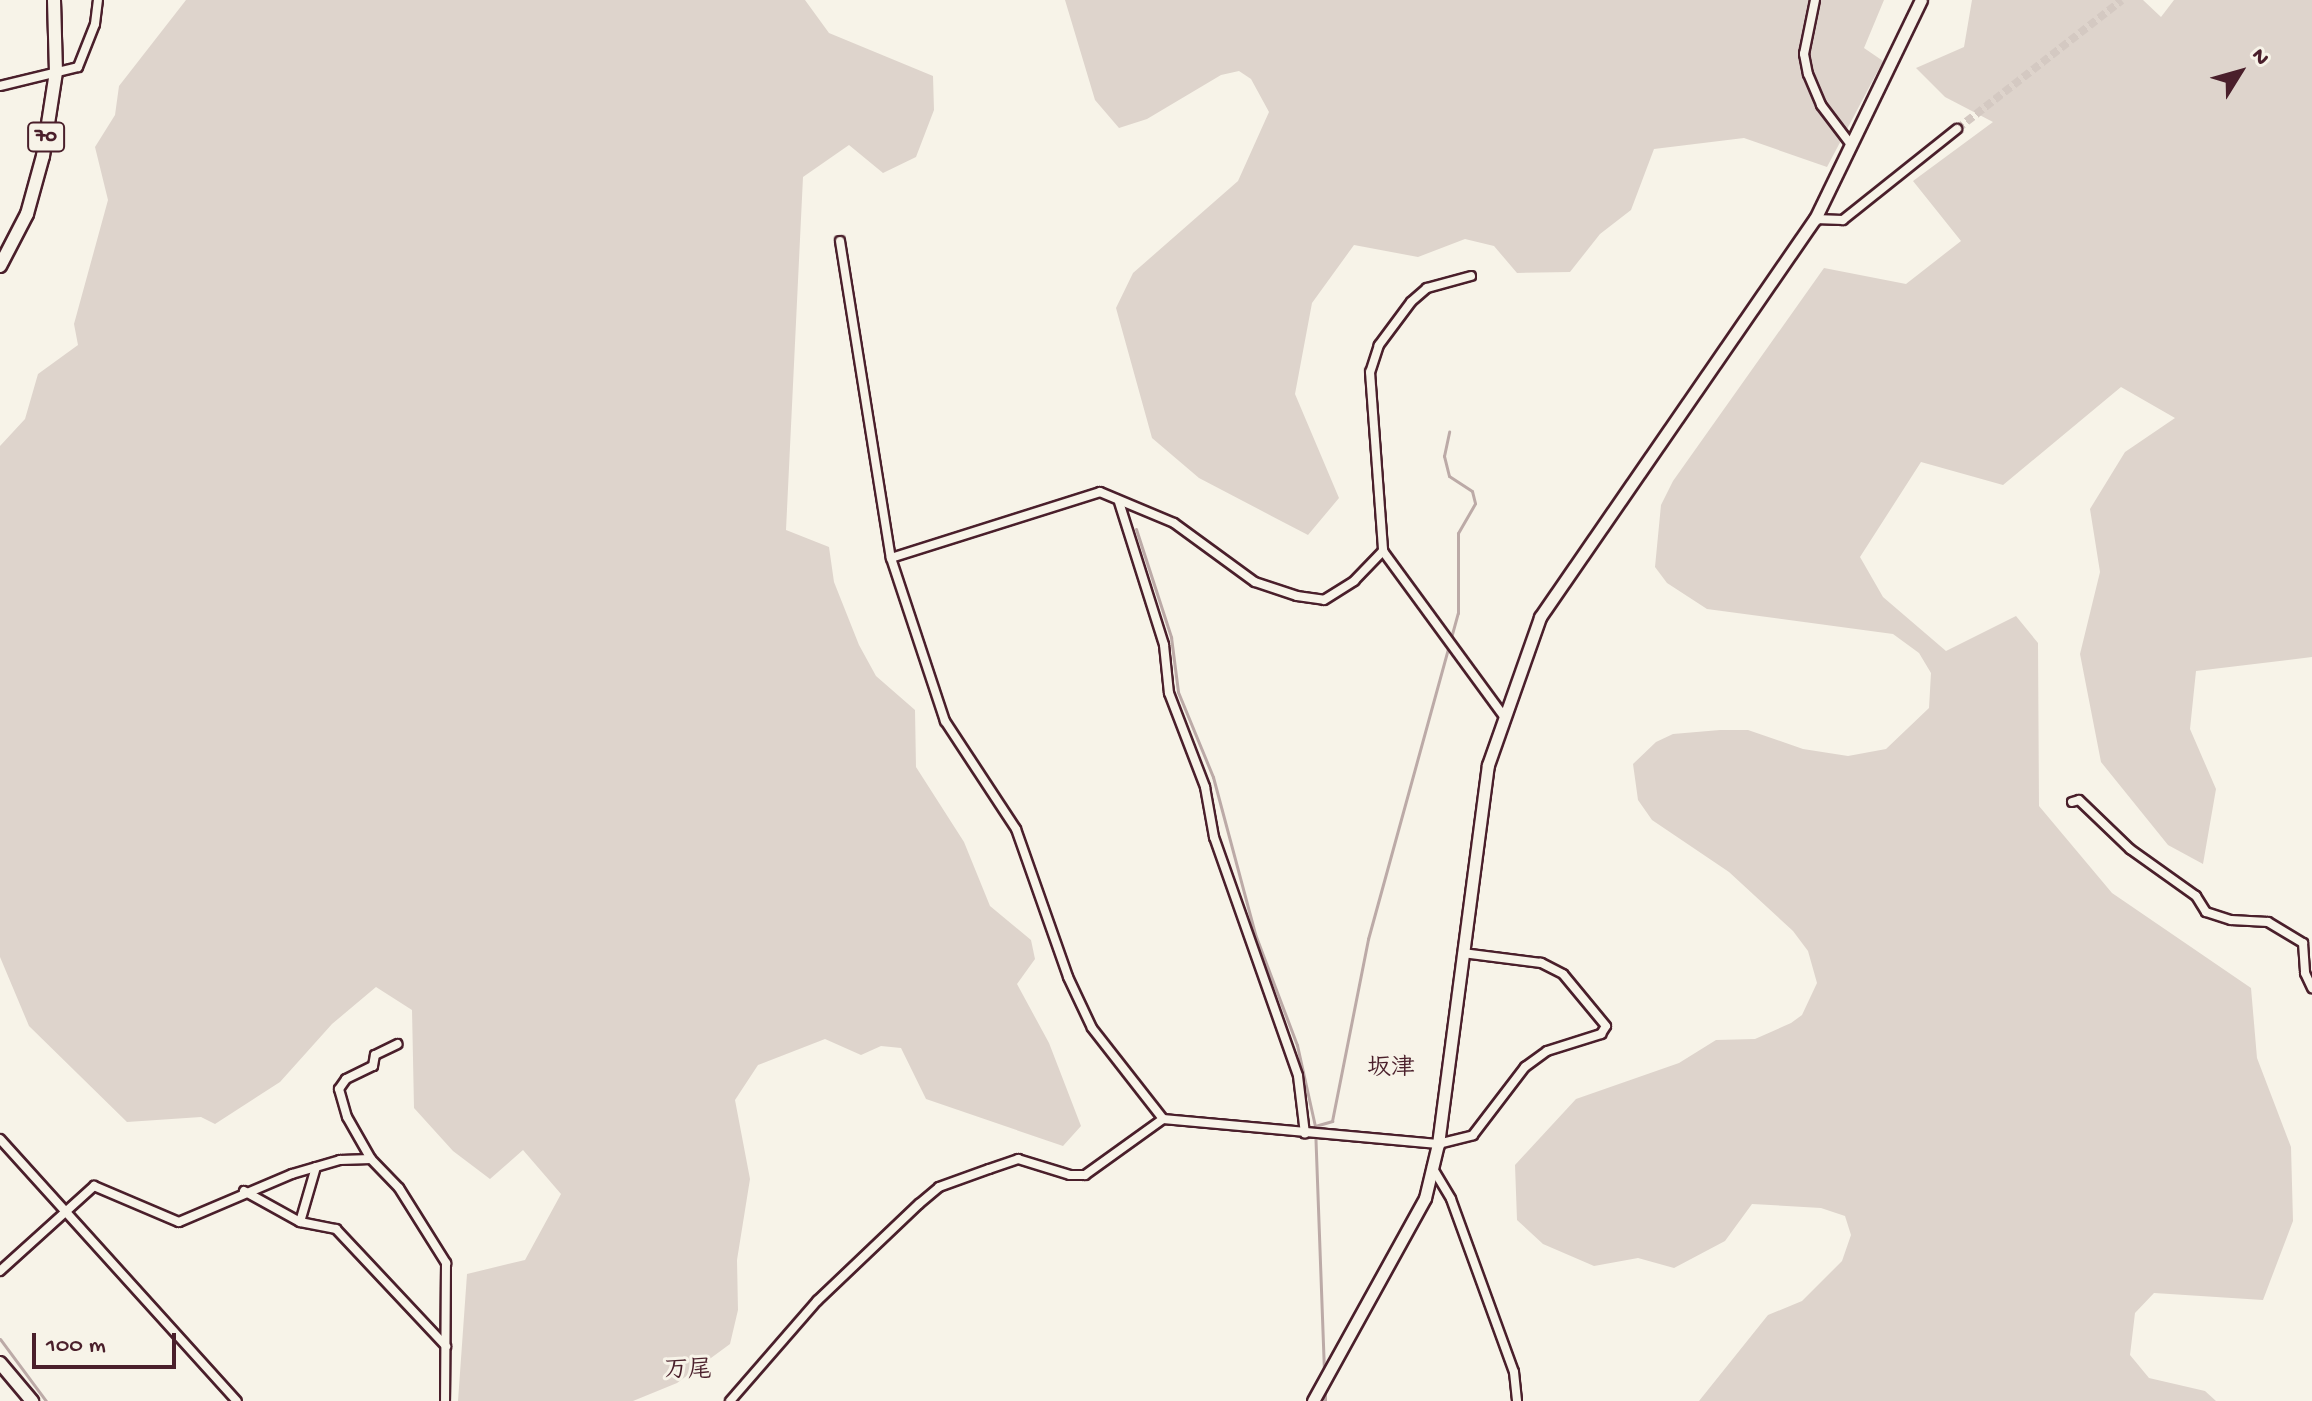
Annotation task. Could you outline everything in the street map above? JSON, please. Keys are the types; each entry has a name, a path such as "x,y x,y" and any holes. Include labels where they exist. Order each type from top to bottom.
{"main road":[{"name":"70","path":"0,266 27,214 56,72 54,0"},
{"path":"0,1363 32,1401"}],"street":[{"path":"0,86 78,67 95,24 98,0"},
{"path":"1815,0 1804,54 1808,74 1821,105 1852,146"},
{"path":"1317,1396 1408,1238 1432,1167 1438,1144 1488,765 1503,715 1540,617 1568,571 1815,219 1921,0"},
{"path":"1815,219 1843,220 1957,129"},
{"path":"840,241 891,558 945,721 1016,829 1068,977 1092,1028 1163,1119"},
{"path":"1471,276 1427,288 1379,345 1370,372 1383,551 1442,637 1503,715"},
{"path":"891,558 1100,492 1174,523 1255,582 1297,596 1324,600 1383,551"},
{"path":"1119,502 1164,645 1169,693 1205,787 1214,837 1298,1076 1307,1134"},
{"path":"2072,802 2079,800 2130,849 2196,896 2206,912 2268,922 2303,943"},
{"path":"2303,943 2312,938"},
{"path":"2303,943 2305,973 2312,988"},
{"path":"730,1401 817,1301 939,1187 1018,1159 1070,1175 1085,1175 1163,1119 1322,1136 1438,1144 1473,1135 1525,1067 1547,1051 1601,1034 1606,1026 1563,974 1541,963 1463,953"},
{"path":"398,1044 375,1055 373,1066 346,1079 339,1089 347,1117 371,1159 399,1188 442,1253 448,1283 445,1401"},
{"path":"0,1139 237,1401"},
{"path":"0,1271 94,1186 179,1222 244,1191 316,1167 371,1159"},
{"path":"300,1222 316,1167"},
{"path":"1432,1167 1451,1199 1514,1372 1517,1401"},
{"path":"244,1191 300,1222 336,1229 446,1346"}],"shaded area":[{"path":"186,0 805,0 829,33 933,76 934,110 916,157 883,173 849,145 803,177 786,530 829,547 834,582 859,645 876,676 915,710 916,767 964,842 990,906 1031,940 1035,959 1017,984 1049,1043 1081,1126 1063,1146 926,1099 901,1048 881,1046 861,1055 825,1039 758,1065 735,1100 750,1179 737,1260 738,1310 730,1344 677,1383 633,1401 458,1401 467,1274 525,1260 561,1194 523,1150 490,1179 453,1151 414,1108 412,1010 376,987 332,1024 280,1082 215,1124 201,1117 127,1122 29,1026 0,957 0,446 25,419 38,374 78,345 74,324 108,200 95,147 115,115 119,86"},
{"path":"1065,0 1884,0 1864,48 1883,61 1827,167 1744,138 1654,149 1631,210 1600,234 1570,272 1517,273 1494,246 1465,239 1418,257 1354,245 1312,303 1295,394 1339,498 1308,535 1199,478 1152,438 1116,308 1133,273 1238,181 1269,112 1251,79 1239,71 1221,75 1147,119 1119,128 1095,100"},
{"path":"1972,0 2143,0 2161,17 2174,0 2312,0 2312,657 2196,671 2190,729 2216,789 2203,864 2168,845 2101,762 2080,654 2100,572 2090,509 2125,452 2175,418 2121,387 2003,485 1921,462 1860,557 1883,597 1946,651 2016,616 2038,643 2039,806 2112,893 2251,988 2257,1058 2291,1147 2293,1221 2263,1300 2154,1293 2135,1313 2130,1355 2149,1378 2205,1391 2216,1401 1699,1401 1768,1315 1802,1301 1842,1261 1851,1235 1845,1216 1821,1208 1752,1204 1725,1241 1674,1268 1638,1258 1594,1266 1543,1244 1517,1220 1515,1165 1576,1099 1679,1063 1716,1040 1755,1039 1791,1023 1802,1015 1817,983 1808,951 1793,931 1729,872 1652,820 1638,800 1633,764 1656,742 1673,734 1720,730 1748,730 1803,749 1848,756 1886,749 1929,708 1931,673 1919,653 1893,634 1707,609 1667,583 1655,567 1661,505 1673,481 1824,268 1906,284 1961,241 1913,181 1993,122 1945,97 1916,68 1964,47"}],"waterway":[{"path":"1315,1126 1332,1121 1368,939 1458,613 1458,533 1475,503 1472,491 1449,476 1444,456 1449,432"},
{"path":"1136,529 1171,637 1178,692 1213,777 1255,934 1297,1045 1315,1126 1324,1373"},
{"path":"0,1339 46,1401"},
{"path":"1325,1388 1325,1401"}],"tunnel":[{"path":"1957,129 2122,0"}],"district":[{"name":"坂津","path":"1391,1070"},
{"name":"万尾","path":"688,1372"}]}
